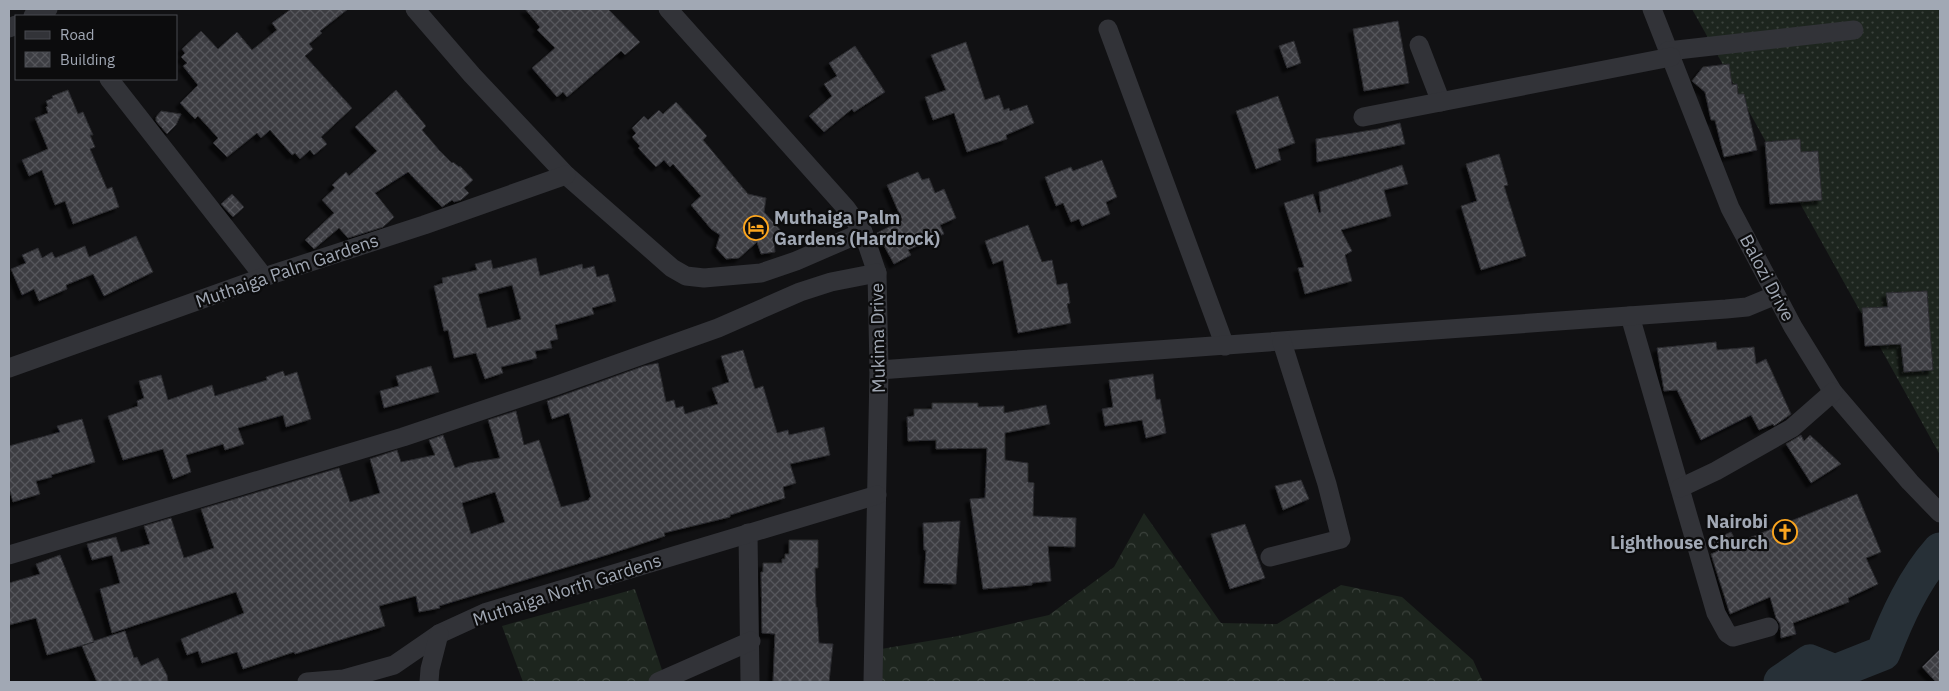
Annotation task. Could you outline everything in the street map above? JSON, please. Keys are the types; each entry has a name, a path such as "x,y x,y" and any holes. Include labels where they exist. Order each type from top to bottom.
{"street":[{"path":"35,15 48,9"},
{"path":"415,9 472,75 566,175 672,268 686,276 704,278 761,273 796,261 863,232"},
{"name":"Mukima Drive","path":"668,9 831,191 863,232 877,273 879,370 874,682"},
{"name":"Balozi Drive","path":"1652,9 1730,208 1776,295 1833,392 1910,482 1940,513"},
{"path":"1108,29 1225,346"},
{"path":"1363,117 1670,54 1854,30"},
{"path":"1419,45 1441,102"},
{"path":"110,80 264,277"},
{"name":"Muthaiga Palm Gardens","path":"9,368 264,277 424,226 566,175"},
{"path":"9,555 403,437 555,386 718,328 800,292 831,282 877,273"},
{"path":"879,370 1747,307 1776,295"},
{"path":"1630,316 1716,613 1727,633 1733,637 1769,626"},
{"path":"1270,556 1340,539 1327,484 1282,342"},
{"path":"1680,488 1716,471 1792,428 1833,392"},
{"name":"Muthaiga North Gardens","path":"307,682 344,679 394,665 440,634 487,612 877,495"},
{"path":"748,533 751,641 750,682"},
{"path":"429,682 430,669 440,634"},
{"path":"658,682 751,641"}],"green space":[{"path":"1692,9 1940,9 1940,455"},
{"path":"1144,513 1221,623 1277,624 1341,585 1402,597 1473,660 1483,682 876,682 875,650 958,636 1049,615 1114,567"},
{"path":"635,589 665,679 656,682 523,682 502,626"}],"building":[{"path":"291,9 348,9 320,31 322,33 309,44 313,49 305,56 352,108 321,137 327,144 314,155 310,150 300,159 295,153 292,155 270,130 261,138 257,133 227,157 213,143 218,138 198,116 195,119 180,103 198,85 183,66 187,63 181,57 185,53 182,49 201,31 218,49 237,32 252,50 277,30 272,23"},
{"path":"525,9 608,9 640,42 625,55 621,51 567,97 563,92 557,97 532,68 555,48 537,30 540,27"},
{"path":"1398,21 1409,83 1364,91 1353,29"},
{"path":"1294,41 1301,63 1287,68 1279,46"},
{"path":"966,42 985,100 999,95 1004,110 1009,108 1010,111 1027,105 1034,123 1006,135 1007,139 967,152 954,113 933,120 925,97 946,90 931,55"},
{"path":"855,46 885,92 854,112 852,109 824,132 809,116 832,96 824,84 837,76 829,63"},
{"path":"1729,64 1732,85 1737,84 1738,94 1744,94 1757,150 1724,157 1715,120 1711,120 1705,92 1692,81 1703,67"},
{"path":"68,90 78,114 83,112 93,135 90,135 95,147 90,149 107,189 112,187 119,207 73,224 65,201 55,205 42,170 29,176 22,160 48,149 35,118 48,113 46,101 53,98 52,96"},
{"path":"396,90 426,126 422,130 439,150 452,163 460,166 473,180 464,188 469,193 461,200 454,202 452,200 442,207 408,172 375,193 394,217 383,227 348,238 339,228 314,249 305,240 334,213 322,200 335,188 332,185 346,172 349,176 377,151 355,127"},
{"path":"1278,96 1295,143 1278,149 1281,160 1256,169 1236,111"},
{"path":"676,102 707,136 703,140 748,194 766,198 764,212 783,233 774,241 775,252 761,254 757,242 739,258 726,259 716,248 720,235 711,229 691,205 701,196 673,164 670,167 664,160 656,167 638,148 640,146 632,137 636,133 632,128 644,116 648,120 659,110 663,114"},
{"path":"161,111 181,114 176,125 167,134 156,121 156,117"},
{"path":"1400,123 1405,144 1317,162 1316,139 1378,129"},
{"path":"1800,139 1801,152 1818,151 1822,200 1770,204 1765,142"},
{"path":"1499,154 1508,185 1504,186 1526,256 1481,270 1461,206 1477,201 1466,164"},
{"path":"1102,160 1117,197 1106,202 1110,214 1082,226 1079,219 1071,222 1063,203 1056,206 1045,177 1071,167 1073,171"},
{"path":"1402,165 1408,184 1384,190 1391,216 1341,230 1352,251 1345,255 1352,281 1305,294 1298,268 1304,267 1284,203 1313,194 1319,213 1321,212 1319,192"},
{"path":"918,172 922,180 929,178 935,193 944,189 956,218 940,225 944,234 908,250 911,255 894,264 877,233 902,220 887,185"},
{"path":"232,194 244,207 233,217 221,204"},
{"path":"1028,225 1042,262 1052,260 1057,285 1067,283 1070,303 1067,304 1071,323 1018,333 1003,260 993,264 985,241"},
{"path":"136,236 153,272 104,296 93,274 66,285 67,289 39,301 34,289 22,295 11,269 26,263 22,255 38,248 42,258 52,252 55,258 85,246 89,257"},
{"path":"536,258 540,276 582,264 583,269 594,266 597,277 608,274 616,301 592,308 594,314 555,325 558,339 550,341 552,348 535,351 537,358 501,367 503,373 485,379 476,353 454,358 448,330 444,331 434,286 443,283 442,278 477,270 475,264 491,260 493,269","holes":["512,285 521,319 487,328 478,294"]},
{"path":"1927,291 1933,370 1904,372 1901,344 1865,346 1862,308 1888,307 1886,293"},
{"path":"1716,342 1717,350 1754,347 1756,364 1766,359 1791,414 1774,426 1773,424 1759,430 1751,415 1701,440 1677,390 1664,391 1657,348"},
{"path":"743,350 755,389 763,386 777,433 788,430 789,435 824,427 830,455 790,464 796,483 783,487 785,498 730,515 730,517 664,533 665,536 439,606 440,608 419,612 416,596 379,606 385,626 243,669 237,652 202,663 198,651 187,655 181,639 244,613 236,592 112,633 100,589 120,583 112,555 92,560 87,544 116,537 121,552 150,544 144,526 171,518 184,558 214,548 201,509 339,468 350,502 380,493 370,459 397,450 401,462 435,455 429,440 443,435 455,468 469,463 500,458 488,420 516,411 524,445 539,440 561,507 589,500 591,497 569,413 552,419 547,401 644,366 658,363 666,402 674,400 676,408 683,406 685,414 718,404 712,388 729,382 721,356","holes":["495,492 505,522 471,534 462,503"]},
{"path":"431,366 439,392 384,408 380,391 399,386 396,376"},
{"path":"283,371 285,376 297,372 311,419 286,427 283,415 238,428 244,444 225,450 223,444 186,455 191,472 173,479 163,449 123,460 108,416 138,406 137,401 144,398 139,381 161,375 168,400 212,385 215,396 267,380 266,377"},
{"path":"1153,374 1156,400 1160,399 1166,433 1146,438 1142,420 1105,426 1102,409 1113,407 1109,380"},
{"path":"932,403 978,403 978,407 1004,406 1004,413 1046,405 1050,424 1005,433 1005,460 1028,463 1028,482 1034,483 1033,516 1076,518 1075,547 1048,546 1051,581 1032,583 1032,585 983,589 970,499 985,498 987,448 936,449 936,440 908,441 907,417 914,416 914,409 932,409"},
{"path":"82,419 95,462 36,481 40,494 13,502 9,488 9,446 60,432 57,426"},
{"path":"1801,435 1804,441 1810,435 1841,464 1811,483 1786,444"},
{"path":"1301,480 1309,499 1283,510 1275,486"},
{"path":"1857,494 1881,552 1866,558 1878,584 1848,598 1849,602 1793,623 1796,634 1781,638 1780,624 1776,618 1770,597 1730,614 1711,554 1718,551 1713,540 1731,532 1737,543"},
{"path":"960,521 956,584 924,583 926,550 924,550 923,523"},
{"path":"1245,524 1265,578 1230,589 1211,534"},
{"path":"789,540 818,540 818,568 815,568 816,607 819,643 833,644 829,682 773,682 775,634 762,633 761,572 763,572 763,563 782,563 782,559 785,559 785,554 789,554"},
{"path":"60,555 94,641 125,631 134,658 137,657 141,666 158,658 167,675 168,682 97,682 82,646 94,642 47,655 36,618 9,625 9,583 40,574 36,564"},
{"path":"1940,649 1940,682 1936,682 1922,667"}],"waterway":[{"path":"1781,682 1810,662 1835,672 1883,653 1914,586 1940,550"}],"place":[{"name":"Muthaiga Palm Gardens (Hardrock)","path":"756,228"},
{"name":"Nairobi Lighthouse Church","path":"1785,532"}]}
